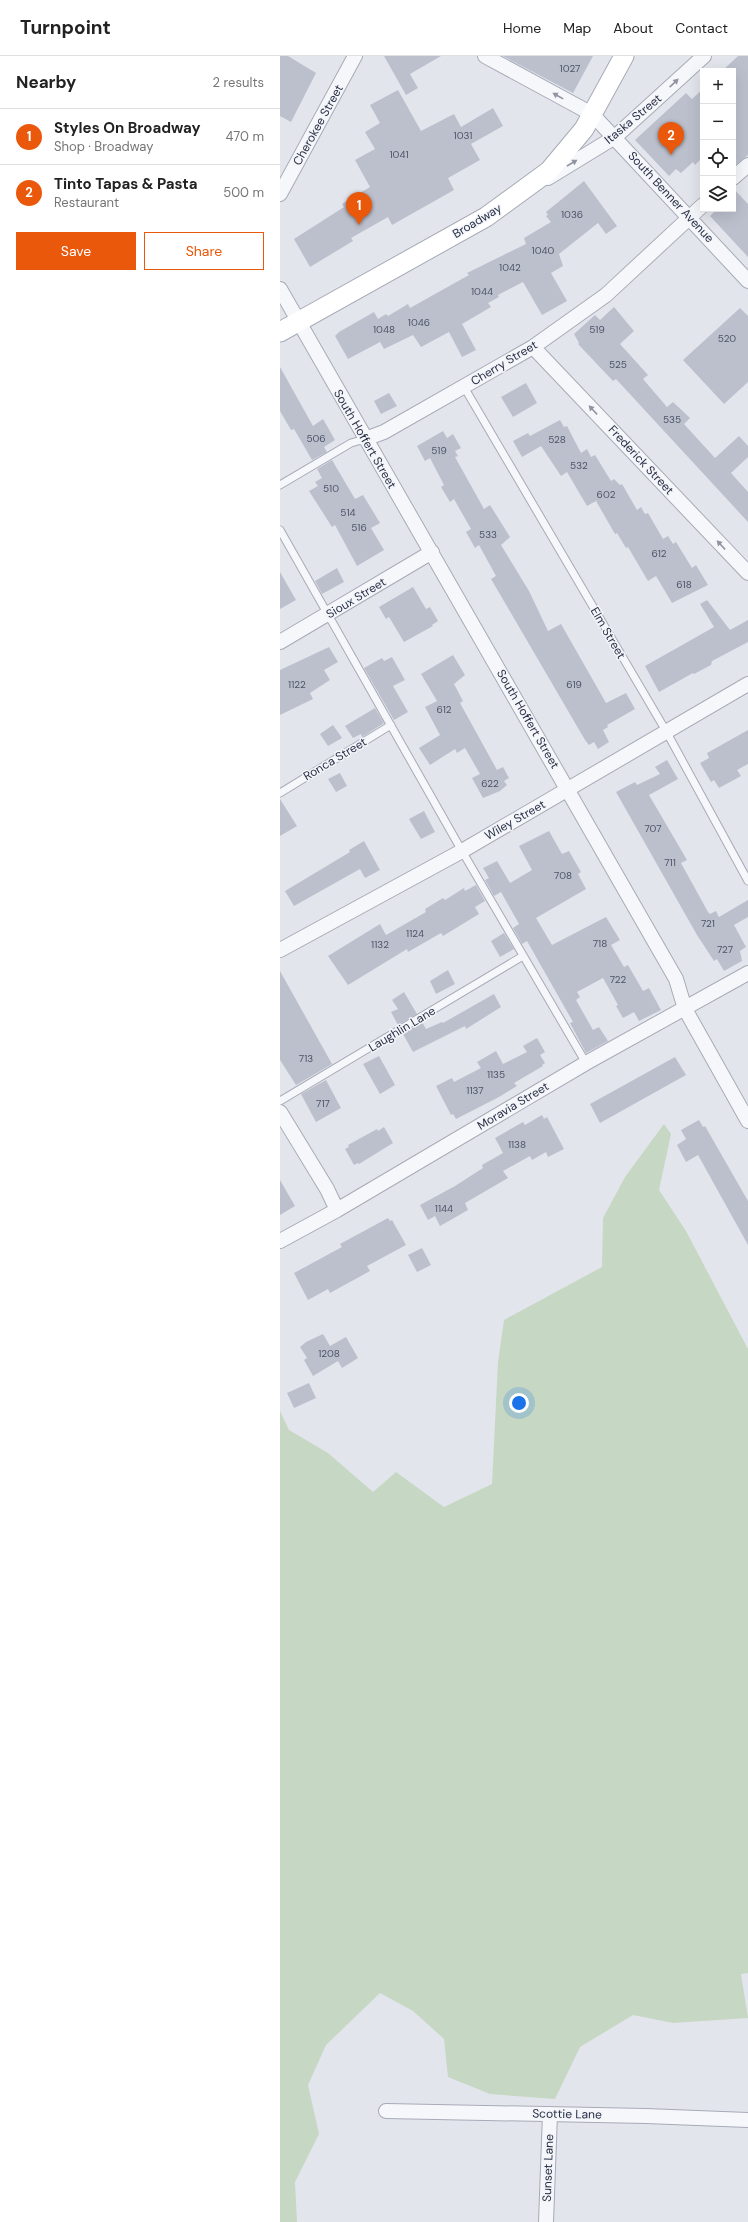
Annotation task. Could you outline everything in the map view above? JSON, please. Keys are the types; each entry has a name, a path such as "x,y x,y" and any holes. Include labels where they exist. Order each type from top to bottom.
{"main road":[{"name":"Broadway","path":"280,332 486,217 515,198 549,171 584,129 624,56"}],"street":[{"name":"Cherokee Street","path":"280,194 355,56"},
{"name":"Itaska Street","path":"515,198 616,137 704,56"},
{"name":"South Benner Avenue","path":"489,57 592,114 616,137 748,281"},
{"path":"735,176 748,165"},
{"name":"Cherry Street","path":"365,439 384,432 533,347 606,296 700,208"},
{"name":"South Hoffert Street","path":"280,289 676,979 685,1009 748,1121"},
{"name":"Frederick Street","path":"533,347 748,574"},
{"name":"Sioux Street","path":"280,642 432,552"},
{"name":"Wiley Street","path":"280,950 462,851 748,684"},
{"name":"Moravia Street","path":"280,1241 337,1210 586,1064 748,973"},
{"path":"280,1112 327,1189 337,1210"},
{"name":"Scottie Lane","path":"386,2111 748,2120"},
{"name":"Sunset Lane","path":"546,2222 550,2114"}],"lane":[{"name":"Elm Street","path":"464,387 666,731 748,881"},
{"name":"Cherry Street","path":"280,485 351,443 365,439"},
{"path":"280,530 462,851 586,1064"},
{"name":"Ronca Street","path":"280,793 391,725"},
{"name":"Laughlin Lane","path":"280,1101 523,956"}],"green space":[{"path":"664,1124 671,1134 659,1190 686,1231 748,1349 748,1973 741,1974 748,2018 673,2023 633,2015 580,2047 555,2099 490,2094 448,2077 444,2039 413,2011 380,1993 326,2045 308,2085 319,2134 295,2182 297,2222 280,2222 280,1411 289,1430 328,1453 373,1492 396,1472 444,1507 492,1484 498,1362 504,1320 602,1267 603,1218 625,1177"}],"building":[{"path":"280,56 288,56 316,73 291,122 280,116"},
{"path":"384,56 441,56 410,74 418,88 406,95"},
{"path":"503,56 593,56 573,93"},
{"path":"738,56 748,56 748,155 736,165 736,68 725,68"},
{"path":"398,90 421,131 454,114 461,127 493,108 503,126 471,144 480,160 448,178 454,190 392,225 388,217 351,238 353,241 310,267 294,239 344,207 342,204 370,187 355,160 375,149 365,132 380,123 370,105"},
{"path":"700,92 700,160 695,165 693,162 681,173 676,169 669,176 635,140 686,93 692,99"},
{"path":"584,181 617,226 606,234 598,223 559,254 563,266 551,273 567,301 542,315 523,282 498,295 499,297 488,303 491,307 462,324 476,350 462,357 449,332 421,347 413,335 384,349 380,342 348,359 335,336 339,332 374,312 378,319 386,314 388,316 408,304 410,308 469,275 467,273 526,244 524,238 551,222 546,216 548,215 546,212"},
{"path":"736,191 748,204 748,257 710,216 714,212 736,212"},
{"path":"614,307 634,331 620,344 648,375 643,379 667,407 673,402 690,418 684,424 715,458 739,436 748,446 748,457 731,473 748,492 748,522 616,379 613,381 578,344 579,343 574,334 595,315 600,320"},
{"path":"740,308 748,316 748,382 724,404 683,360"},
{"path":"280,367 313,426 323,419 335,440 324,447 327,452 312,460 294,429 291,430 280,411"},
{"path":"526,383 537,403 513,417 501,397"},
{"path":"389,393 397,406 381,414 374,401"},
{"path":"560,420 564,427 567,426 581,453 587,449 591,457 595,455 611,481 614,479 620,485 622,484 637,510 641,507 645,514 648,513 663,539 668,536 673,544 676,542 692,568 696,565 708,585 672,603 656,576 648,581 628,547 626,548 617,533 615,534 596,501 587,506 567,472 561,476 541,446 522,457 513,441 528,433 530,436"},
{"path":"443,431 447,438 453,434 461,448 455,451 458,456 455,457 484,509 490,505 510,537 501,545 529,591 548,631 561,624 606,703 626,693 635,709 607,725 608,727 603,730 609,742 598,749 594,742 589,745 585,740 491,579 496,576 479,545 475,548 466,532 471,529 454,499 450,502 441,487 444,485 430,458 425,461 417,446"},
{"path":"332,460 355,499 363,495 380,523 371,528 384,550 357,566 335,525 332,527 309,491 318,486 315,482 322,478 317,469"},
{"path":"337,568 344,582 322,594 315,581"},
{"path":"280,572 296,600 280,609"},
{"path":"413,587 426,609 430,607 438,621 432,625 433,626 404,642 389,617 386,619 379,607"},
{"path":"707,600 730,630 748,620 748,642 712,661 711,665 659,692 645,666 714,627 700,604"},
{"path":"329,647 338,662 324,670 330,680 310,693 313,699 280,715 280,670"},
{"path":"453,655 465,675 454,684 463,701 460,703 497,770 503,767 509,778 504,781 507,785 500,791 483,798 472,778 480,774 465,748 457,753 455,749 430,765 419,748 440,735 425,707 437,701 421,674"},
{"path":"392,657 405,680 393,686 408,712 394,720 364,668 382,658 384,661"},
{"path":"375,708 384,723 362,737 361,734 353,738 345,726"},
{"path":"333,725 342,738 328,746 320,734"},
{"path":"748,730 748,764 737,770 741,776 719,788 714,780 711,782 700,763 709,758 707,753"},
{"path":"667,760 678,779 649,795 687,860 681,863 708,912 710,914 716,911 719,917 748,900 748,917 734,925 746,947 740,951 742,961 724,971 717,959 714,961 697,935 616,792 635,782 637,785 660,774 655,767"},
{"path":"340,773 347,786 336,792 328,779"},
{"path":"280,799 297,826 280,836"},
{"path":"424,811 435,832 421,839 409,819"},
{"path":"549,831 562,854 569,851 581,872 578,874 586,889 536,918 552,945 606,917 620,940 611,945 624,967 628,965 643,991 649,988 661,1010 639,1021 634,1012 623,1018 616,1006 618,1005 603,978 577,992 580,997 576,1000 593,1030 599,1027 608,1041 586,1053 570,1023 573,1022 527,941 522,944 513,928 519,924 501,892 494,896 485,880 489,878 483,868 497,861 510,883 532,870 519,846"},
{"path":"364,841 380,870 365,878 360,869 294,906 285,891 350,852 349,850"},
{"path":"476,885 485,901 475,907 479,914 443,936 441,933 408,952 407,949 348,985 328,956 380,924 386,935 426,912 425,909 443,898 445,900 464,888 465,891"},
{"path":"504,933 514,949 500,957 491,941"},
{"path":"448,970 455,984 436,994 430,981"},
{"path":"280,971 332,1064 296,1085 280,1060"},
{"path":"404,992 417,1014 398,1025 391,1012 398,1009 392,1000"},
{"path":"494,994 501,1007 466,1029 465,1026 413,1052 403,1034 422,1022 426,1029 442,1022 443,1023"},
{"path":"537,1038 545,1052 540,1055 545,1063 542,1065 543,1066 514,1083 517,1086 499,1097 456,1119 453,1114 451,1115 436,1086 452,1078 454,1082 481,1068 477,1062 496,1051 503,1064 527,1052 523,1046"},
{"path":"379,1056 395,1085 380,1094 363,1064"},
{"path":"675,1057 686,1075 600,1123 590,1104"},
{"path":"326,1080 341,1108 316,1122 301,1094"},
{"path":"542,1115 544,1119 547,1117 564,1149 548,1157 546,1152 532,1160 530,1156 503,1171 508,1178 465,1203 468,1210 440,1226 435,1216 428,1220 420,1205 455,1186 483,1168 482,1165 503,1153 495,1138 523,1122 525,1125"},
{"path":"699,1120 703,1127 705,1126 748,1201 748,1245 698,1155 686,1162 677,1145 686,1139 681,1130"},
{"path":"384,1127 393,1143 359,1164 354,1165 345,1149 349,1147 348,1145 377,1129 378,1131"},
{"path":"280,1180 295,1206 280,1215"},
{"path":"388,1218 390,1221 392,1220 406,1245 367,1266 370,1271 330,1293 328,1289 308,1300 294,1273 342,1247 340,1244"},
{"path":"422,1248 431,1265 417,1272 408,1255"},
{"path":"323,1334 330,1346 346,1337 358,1358 342,1368 338,1361 313,1376 304,1360 307,1358 300,1347 306,1342"},
{"path":"309,1383 316,1398 294,1408 287,1393"}],"place":[{"name":"Tinto Tapas & Pasta","path":"671,155"},
{"name":"Styles On Broadway","path":"359,225"}]}
